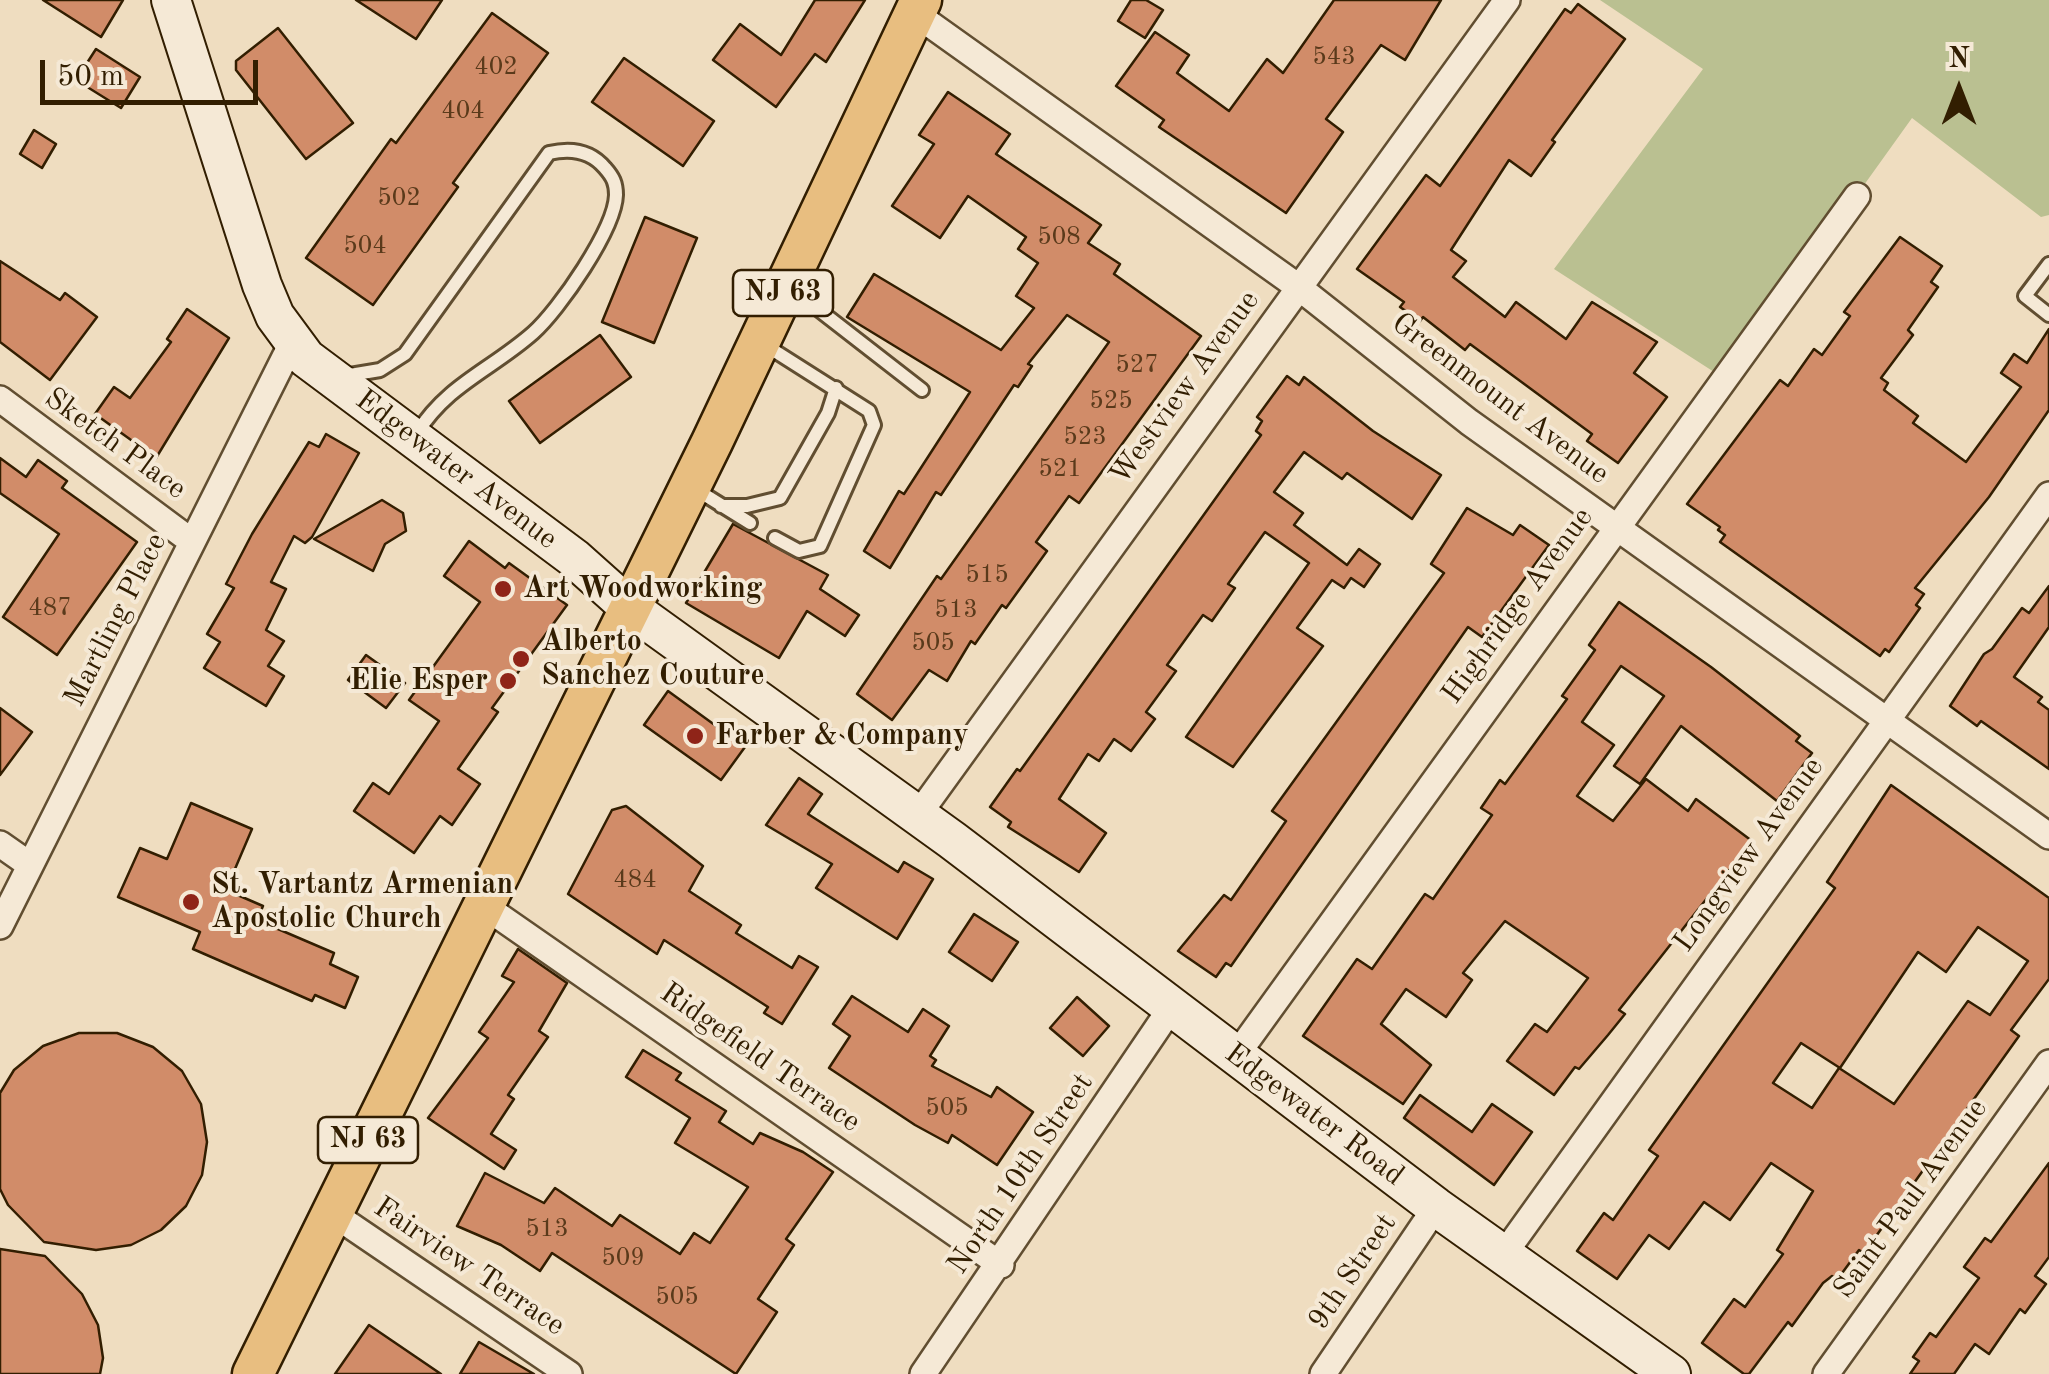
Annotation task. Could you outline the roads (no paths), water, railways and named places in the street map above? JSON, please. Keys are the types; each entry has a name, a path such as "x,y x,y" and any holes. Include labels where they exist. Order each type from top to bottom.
{"main road":[{"name":"NJ 63","path":"253,1374 630,608 706,496 760,342 917,6"}],"street":[{"name":"Edgewater Avenue","path":"171,0 262,285 292,344 413,440 574,558 630,608 962,849"},
{"name":"Westview Avenue","path":"918,815 1507,0"},
{"name":"Greenmount Avenue","path":"917,6 1297,286 1469,422 2049,836"},
{"name":"Highridge Avenue","path":"1235,1057 1857,196"},
{"name":"Martling Place","path":"0,926 292,344"},
{"name":"Sketch Place","path":"0,400 191,541"},
{"name":"Longview Avenue","path":"1504,1254 2049,495"},
{"path":"0,844 30,865"},
{"name":"Edgewater Road","path":"962,849 1436,1207 1671,1374"},
{"name":"Ridgefield Terrace","path":"483,906 1001,1264"},
{"name":"North 10th Street","path":"923,1374 1171,1008"},
{"name":"Saint Paul Avenue","path":"1826,1374 2049,1063"},
{"name":"9th Street","path":"1323,1374 1436,1207"},
{"name":"Fairview Terrace","path":"332,1213 569,1374"}],"lane":[{"path":"332,378 380,370 404,354 549,153 581,151 600,162 614,179 613,208 558,306 532,334 436,403 413,440"},
{"path":"2049,264 2024,296 2049,315"},
{"path":"786,284 922,390"},
{"path":"760,342 868,411 874,425 871,440 820,546 800,551 775,538"},
{"path":"706,496 747,506 780,498 828,412 836,388"},
{"path":"706,496 750,524"}],"place":[{"name":"Art Woodworking","path":"503,589"},
{"name":"Alberto Sanchez Couture","path":"521,659"},
{"name":"Elie Esper","path":"508,681"},
{"name":"Farber & Company","path":"695,736"},
{"name":"St. Vartantz Armenian Apostolic Church","path":"191,902"}]}
